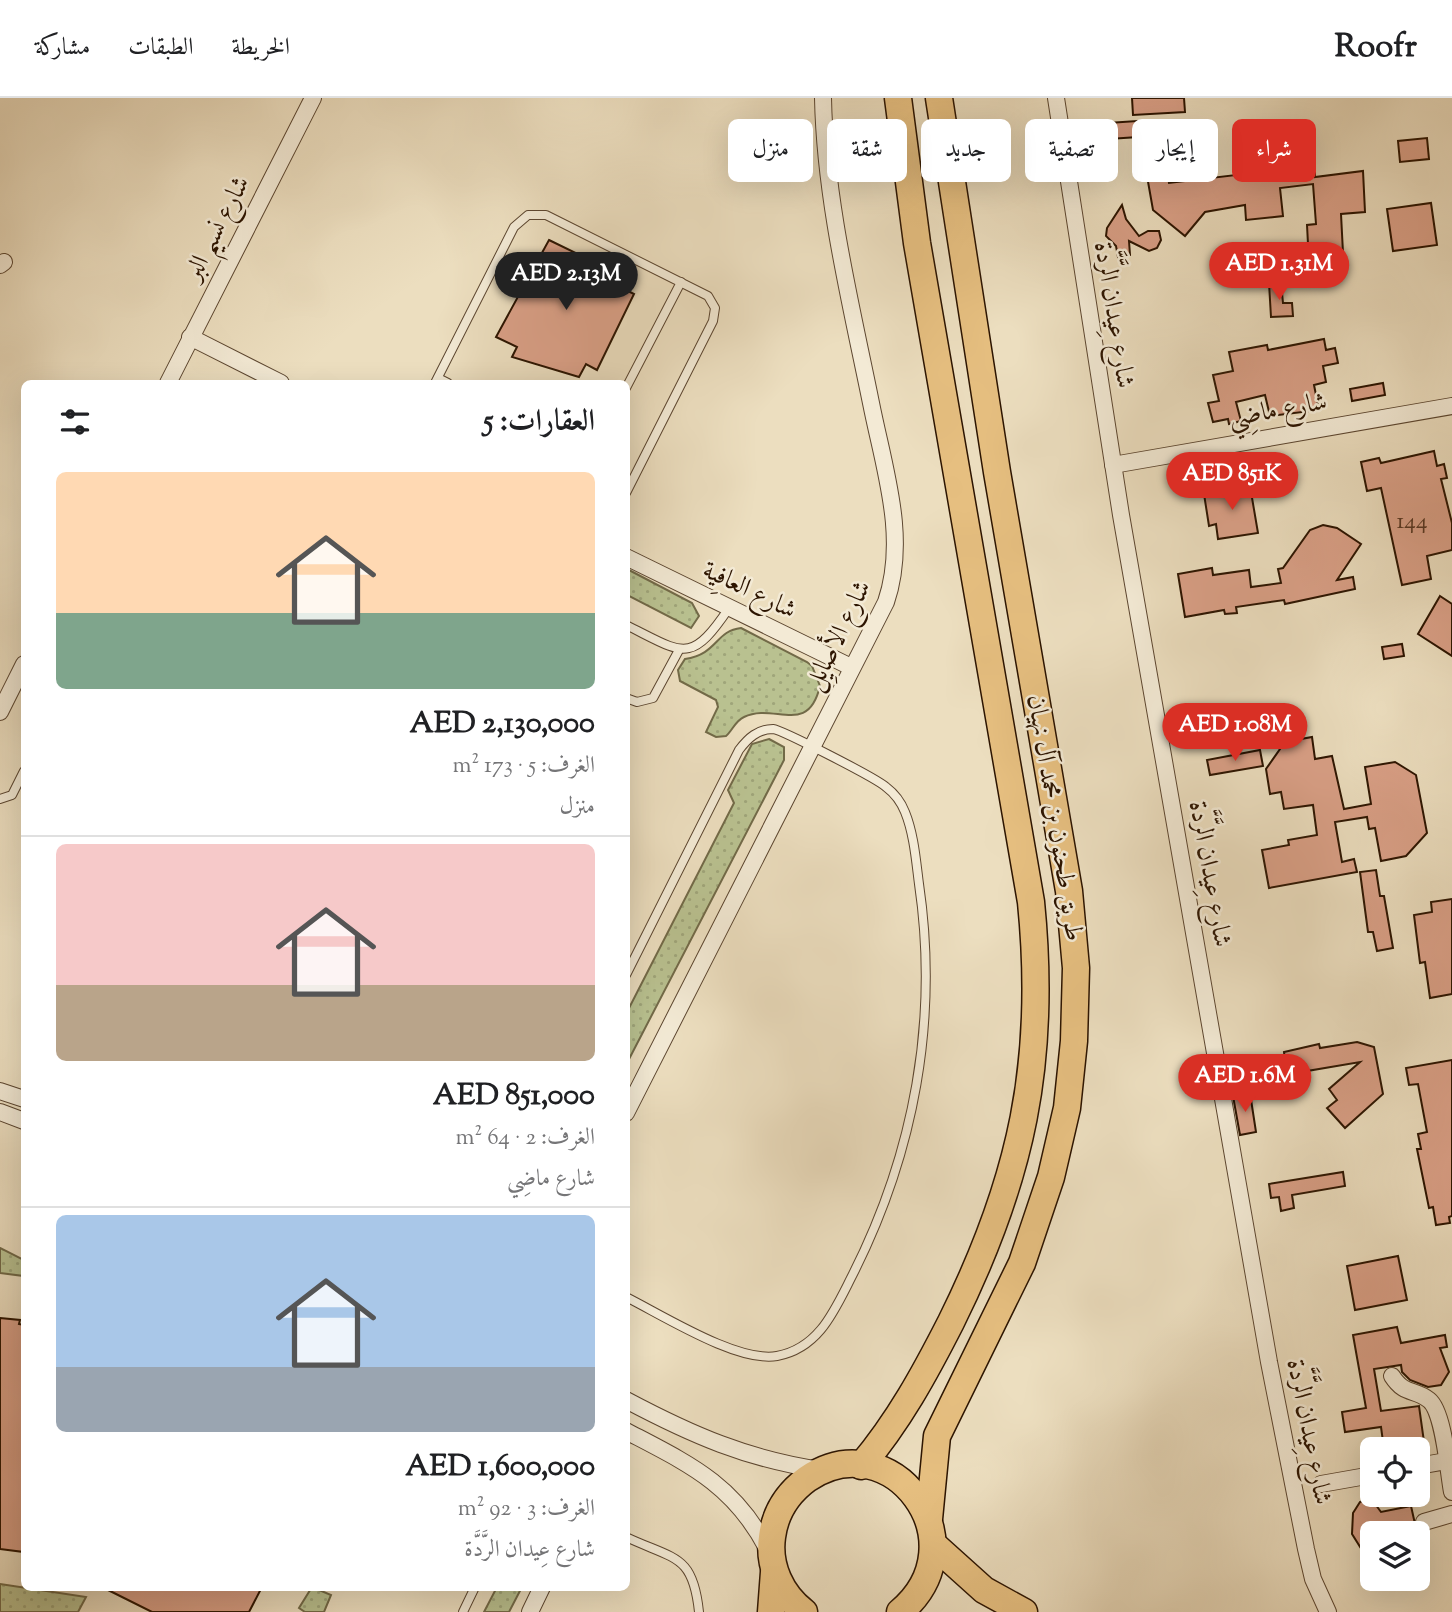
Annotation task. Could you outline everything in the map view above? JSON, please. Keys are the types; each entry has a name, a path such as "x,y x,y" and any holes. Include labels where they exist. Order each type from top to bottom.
{"main road":[{"name":"طريق طحنون بن محمد آل نهيان","path":"861,1466 911,1398 989,1239 1012,1175 1028,1109 1037,1012 1035,941 1029,889 916,243 898,98"},
{"name":"طريق طحنون بن محمد آل نهيان","path":"929,1518 937,1436 1021,1264 1051,1177 1067,1108 1074,1041 1076,968 1069,891 997,472 939,98"},
{"path":"771,1612 772,1530 783,1505 800,1484 824,1471 861,1466 886,1472 908,1486 929,1518 934,1545 926,1583 900,1612"},
{"path":"934,1545 984,1590 1024,1612"},
{"path":"773,1563 787,1596 804,1612"}],"street":[{"name":"شارع نسيم البر","path":"169,380 313,98"},
{"name":"شارع الأصايِل","path":"630,1105 886,602 894,581 897,537 833,198 823,98"},
{"name":"شارع عِيدان الرَّدَّة","path":"1056,98 1113,465 1294,1492 1313,1579 1328,1612"},
{"path":"190,337 262,379"},
{"name":"شارع ماضِي","path":"1113,465 1452,406"},
{"name":"شارع العافِية","path":"630,559 851,667"},
{"path":"0,712 21,670"},
{"path":"0,1091 21,1098"},
{"path":"0,1112 21,1120"},
{"path":"1392,1376 1403,1389 1425,1397 1433,1405 1449,1460 1452,1492"},
{"path":"630,1402 690,1434 724,1447 756,1458 824,1471"},
{"path":"630,1433 680,1458 725,1489 743,1509 773,1563"},
{"path":"630,1447 645,1441"},
{"path":"1430,1464 1449,1460"},
{"path":"1294,1492 1360,1477"},
{"path":"1428,1521 1452,1514"},
{"path":"530,1612 540,1591"}],"lane":[{"path":"438,380 514,227 528,215 546,215 681,282 708,296 716,314 630,476"},
{"path":"630,380 681,282"},
{"path":"630,627 680,650 689,650 705,642 729,608"},
{"path":"630,699 637,702 653,698 680,650"},
{"path":"630,967 746,740 754,734 774,729 785,732 811,748 877,780 893,793 908,820 917,867 926,942 926,1018 916,1095 893,1182 867,1247 828,1322 799,1348 775,1356 740,1353 630,1299"},
{"path":"0,799 12,795 21,778"},
{"path":"630,1540 686,1566 696,1582 699,1612"},
{"path":"463,1612 473,1591"}],"green space":[{"path":"630,571 692,603 699,616 691,628 630,597"},
{"path":"741,628 807,662 812,666 820,686 815,701 799,714 755,713 741,719 726,736 716,737 706,732 718,707 716,700 680,681 678,670 685,659 704,652 726,633"},
{"path":"769,739 784,747 784,760 630,1057 630,1006 734,803 728,790 752,744"},
{"path":"0,1248 21,1258 21,1276 0,1273"},
{"path":"0,1584 21,1587 21,1591 46,1591 86,1597 78,1612 0,1612"},
{"path":"310,1591 322,1591 331,1595 324,1612 305,1612 299,1608"},
{"path":"495,1591 520,1591 509,1612 484,1612"}],"building":[{"path":"1132,98 1184,98 1185,112 1133,115"},
{"path":"1132,121 1132,137 1118,138 1118,122"},
{"path":"1427,138 1429,159 1400,162 1398,141"},
{"path":"1363,171 1365,212 1341,214 1343,253 1337,254 1337,261 1309,263 1307,225 1316,224 1313,184 1280,188 1283,216 1246,220 1245,205 1205,212 1185,236 1153,210 1148,182 1218,182 1218,177 1232,176 1232,182 1316,182 1316,177"},
{"path":"1431,203 1437,245 1393,251 1387,209"},
{"path":"1122,205 1126,219 1139,236 1148,231 1159,231 1161,240 1157,248 1149,251 1129,241 1130,255 1118,257 1116,246 1106,236 1107,228"},
{"path":"549,240 629,279 624,289 634,294 597,370 586,364 579,377 512,357 517,347 496,337"},
{"path":"1281,282 1283,303 1292,303 1293,316 1271,317 1269,283"},
{"path":"1324,339 1326,350 1335,348 1338,363 1323,366 1326,382 1314,385 1319,410 1270,416 1265,395 1236,402 1241,421 1229,424 1228,419 1213,422 1208,403 1219,401 1213,375 1233,371 1229,352 1267,345 1268,350"},
{"path":"1383,383 1385,395 1352,401 1350,389"},
{"path":"1434,451 1437,466 1444,464 1447,478 1441,479 1452,523 1452,550 1427,556 1431,579 1402,585 1381,488 1367,491 1361,462 1379,458 1381,463"},
{"path":"1204,479 1206,490 1186,494 1183,480"},
{"path":"1250,486 1258,533 1218,539 1216,524 1209,526 1204,494"},
{"path":"1323,525 1337,528 1361,544 1337,580 1353,577 1355,589 1285,604 1284,600 1236,607 1237,613 1225,614 1224,610 1185,617 1178,574 1212,568 1213,575 1249,570 1251,587 1281,583 1278,569 1283,568 1310,530"},
{"path":"1440,596 1452,604 1452,656 1418,634"},
{"path":"1402,644 1404,656 1384,659 1382,647"},
{"path":"1312,737 1315,759 1332,756 1344,809 1371,804 1365,767 1395,762 1416,775 1427,833 1406,856 1381,861 1375,828 1369,829 1367,817 1335,822 1342,862 1354,859 1357,872 1269,888 1262,850 1289,845 1288,840 1317,835 1313,805 1284,809 1281,792 1270,794 1266,769 1285,742"},
{"path":"1260,750 1263,766 1210,775 1207,760"},
{"path":"1376,870 1380,896 1384,896 1393,948 1377,951 1373,932 1368,932 1360,872"},
{"path":"1452,899 1452,994 1430,998 1425,962 1420,963 1414,915 1432,912 1431,902"},
{"path":"1357,1042 1374,1047 1383,1094 1345,1128 1327,1108 1337,1100 1329,1089 1360,1062 1307,1071 1306,1065 1286,1068 1284,1052 1319,1044 1320,1048"},
{"path":"1452,1060 1452,1216 1449,1217 1450,1223 1436,1225 1433,1207 1429,1208 1417,1149 1421,1149 1418,1134 1427,1132 1418,1084 1409,1085 1406,1068"},
{"path":"1250,1093 1256,1132 1240,1135 1233,1096"},
{"path":"1343,1172 1345,1186 1292,1195 1294,1208 1281,1211 1279,1197 1271,1198 1269,1184"},
{"path":"1398,1256 1407,1300 1355,1310 1347,1266"},
{"path":"0,1318 20,1320 21,1324 21,1552 0,1549"},
{"path":"1397,1327 1401,1343 1445,1335 1447,1347 1440,1348 1449,1372 1441,1385 1428,1387 1410,1380 1402,1372 1401,1365 1374,1369 1381,1411 1419,1406 1423,1437 1382,1437 1381,1427 1345,1432 1342,1412 1366,1408 1353,1335"},
{"path":"1360,1502 1360,1507 1377,1507 1381,1512 1411,1507 1414,1521 1360,1521 1360,1547 1352,1534 1353,1513"},
{"path":"110,1591 260,1591 249,1612 152,1612"}]}
